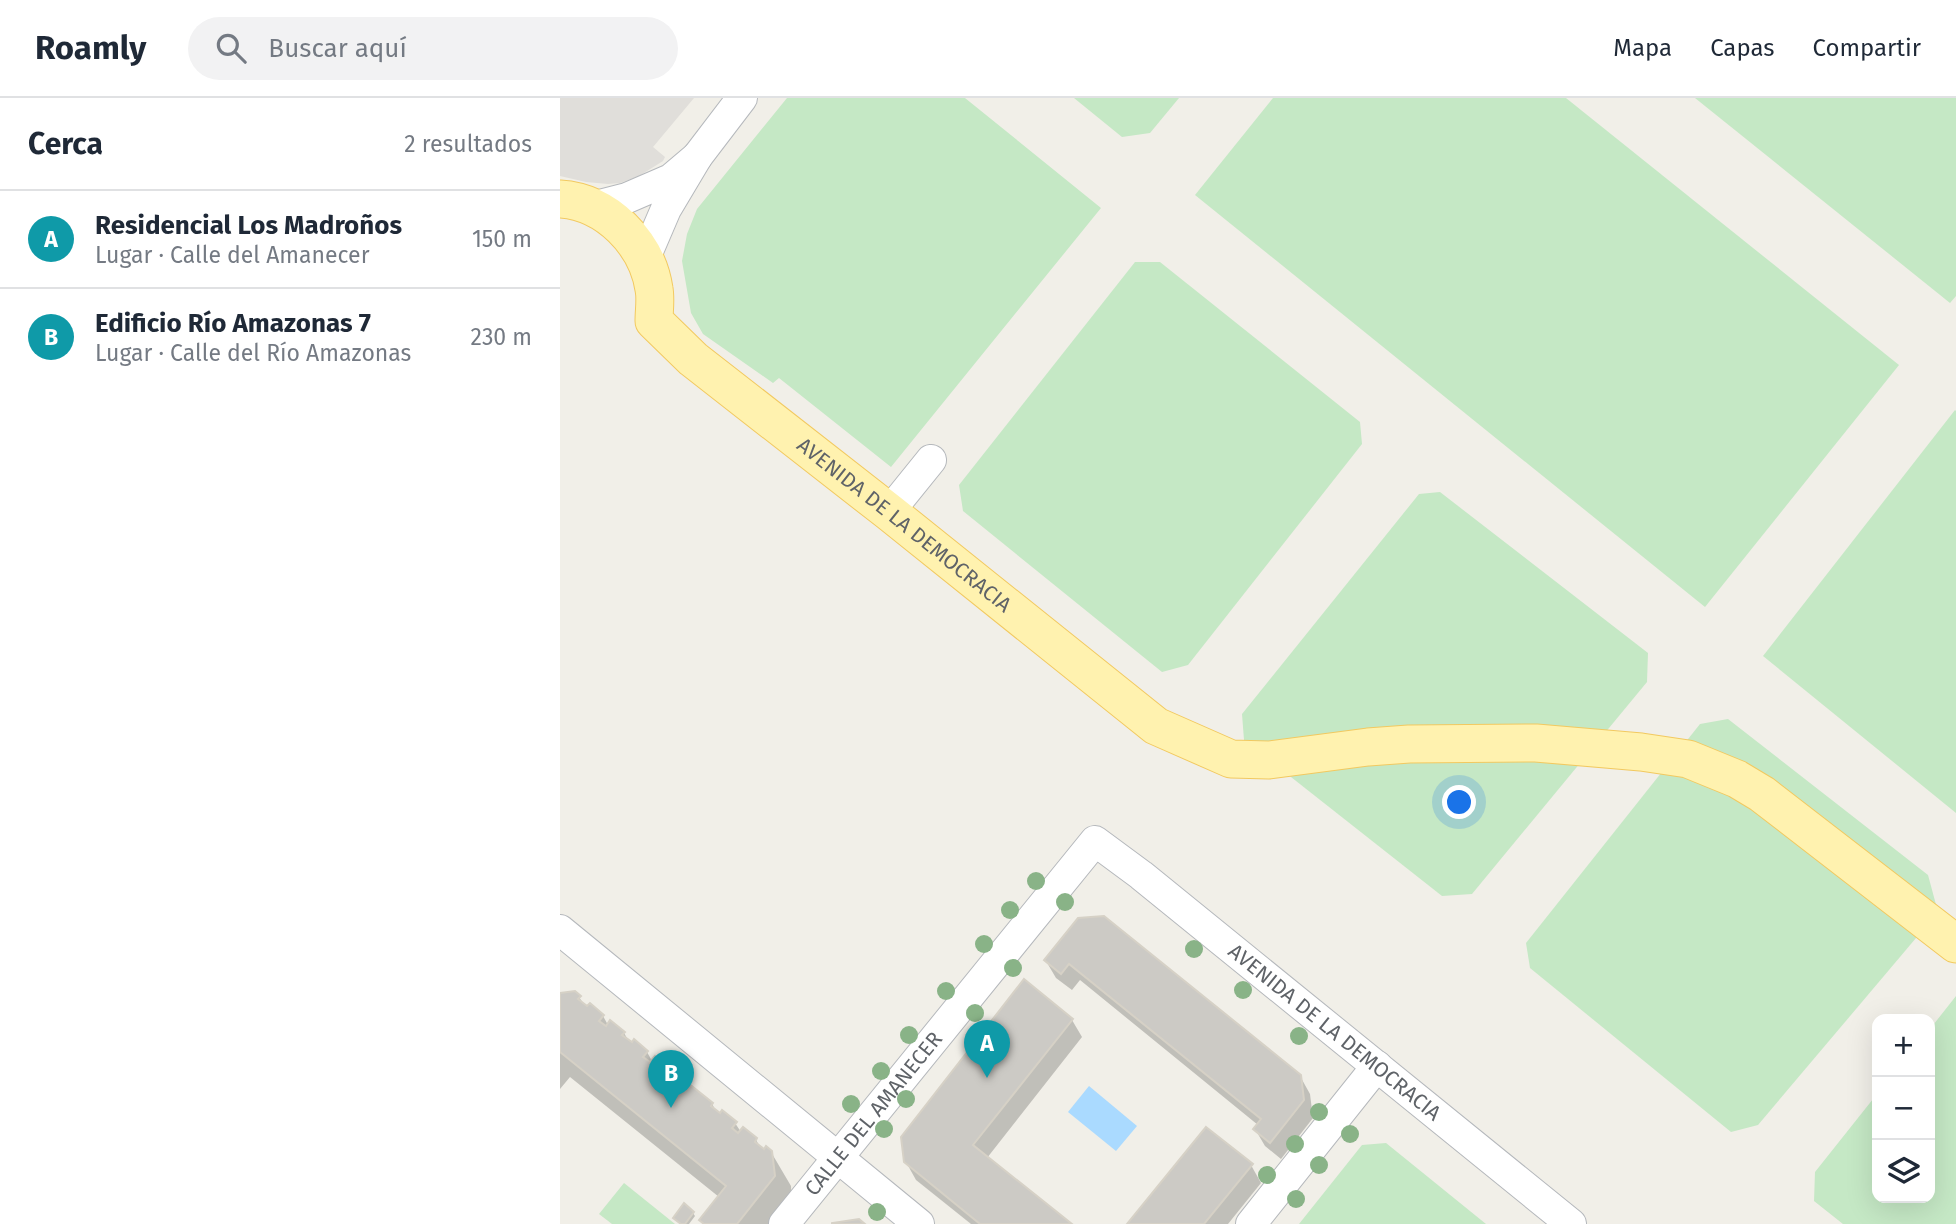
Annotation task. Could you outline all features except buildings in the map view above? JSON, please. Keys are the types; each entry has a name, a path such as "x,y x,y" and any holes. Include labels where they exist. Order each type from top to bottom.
{"main road":[{"path":"576,203 602,211 628,232 645,258"},
{"name":"AVENIDA DE LA DEMOCRACIA","path":"645,258 654,289 654,321 693,359 1156,726 1230,759 1269,760 1409,744 1536,743 1688,759 1737,779 1762,794 1956,944"}],"street":[{"path":"645,258 666,209 697,157 742,98"},
{"path":"576,203 627,198 671,179 697,157"},
{"path":"889,512 931,460"},
{"name":"AVENIDA DE LA DEMOCRACIA","path":"1095,841 1141,875 1571,1224"},
{"name":"CALLE DEL AMANECER","path":"784,1224 1095,841"},
{"path":"560,930 919,1224"},
{"path":"1251,1224 1377,1066"}],"shaded area":[{"path":"560,98 694,98 653,147 665,157 663,161 639,176 608,184 560,176"}],"green space":[{"path":"787,98 965,98 1101,208 891,467 779,378 773,383 703,334 691,313 682,261 687,234 697,209"},
{"path":"1074,98 1179,98 1150,133 1122,137"},
{"path":"1273,98 1566,98 1899,365 1705,607 1195,195"},
{"path":"1695,98 1956,98 1956,296 1950,303"},
{"path":"1135,262 1160,262 1360,422 1362,444 1188,665 1162,672 963,511 959,485"},
{"path":"1956,411 1956,813 1763,656"},
{"path":"1440,492 1648,653 1647,682 1472,894 1442,896 1244,740 1242,714 1419,494"},
{"path":"1728,719 1928,875 1938,912 1758,1125 1731,1132 1530,968 1526,943 1700,724"},
{"path":"1956,996 1956,1224 1843,1224 1814,1201 1815,1172 1872,1100 1872,1203 1935,1203 1935,1023"},
{"path":"1386,1143 1486,1224 1299,1224 1362,1145"},
{"path":"624,1183 675,1224 612,1224 599,1214"}],"water":[{"path":"1089,1086 1137,1126 1116,1151 1068,1112"}],"place":[{"name":"Residencial Los Madroños","path":"987,1078"},
{"name":"Edificio Río Amazonas 7","path":"671,1108"}]}
